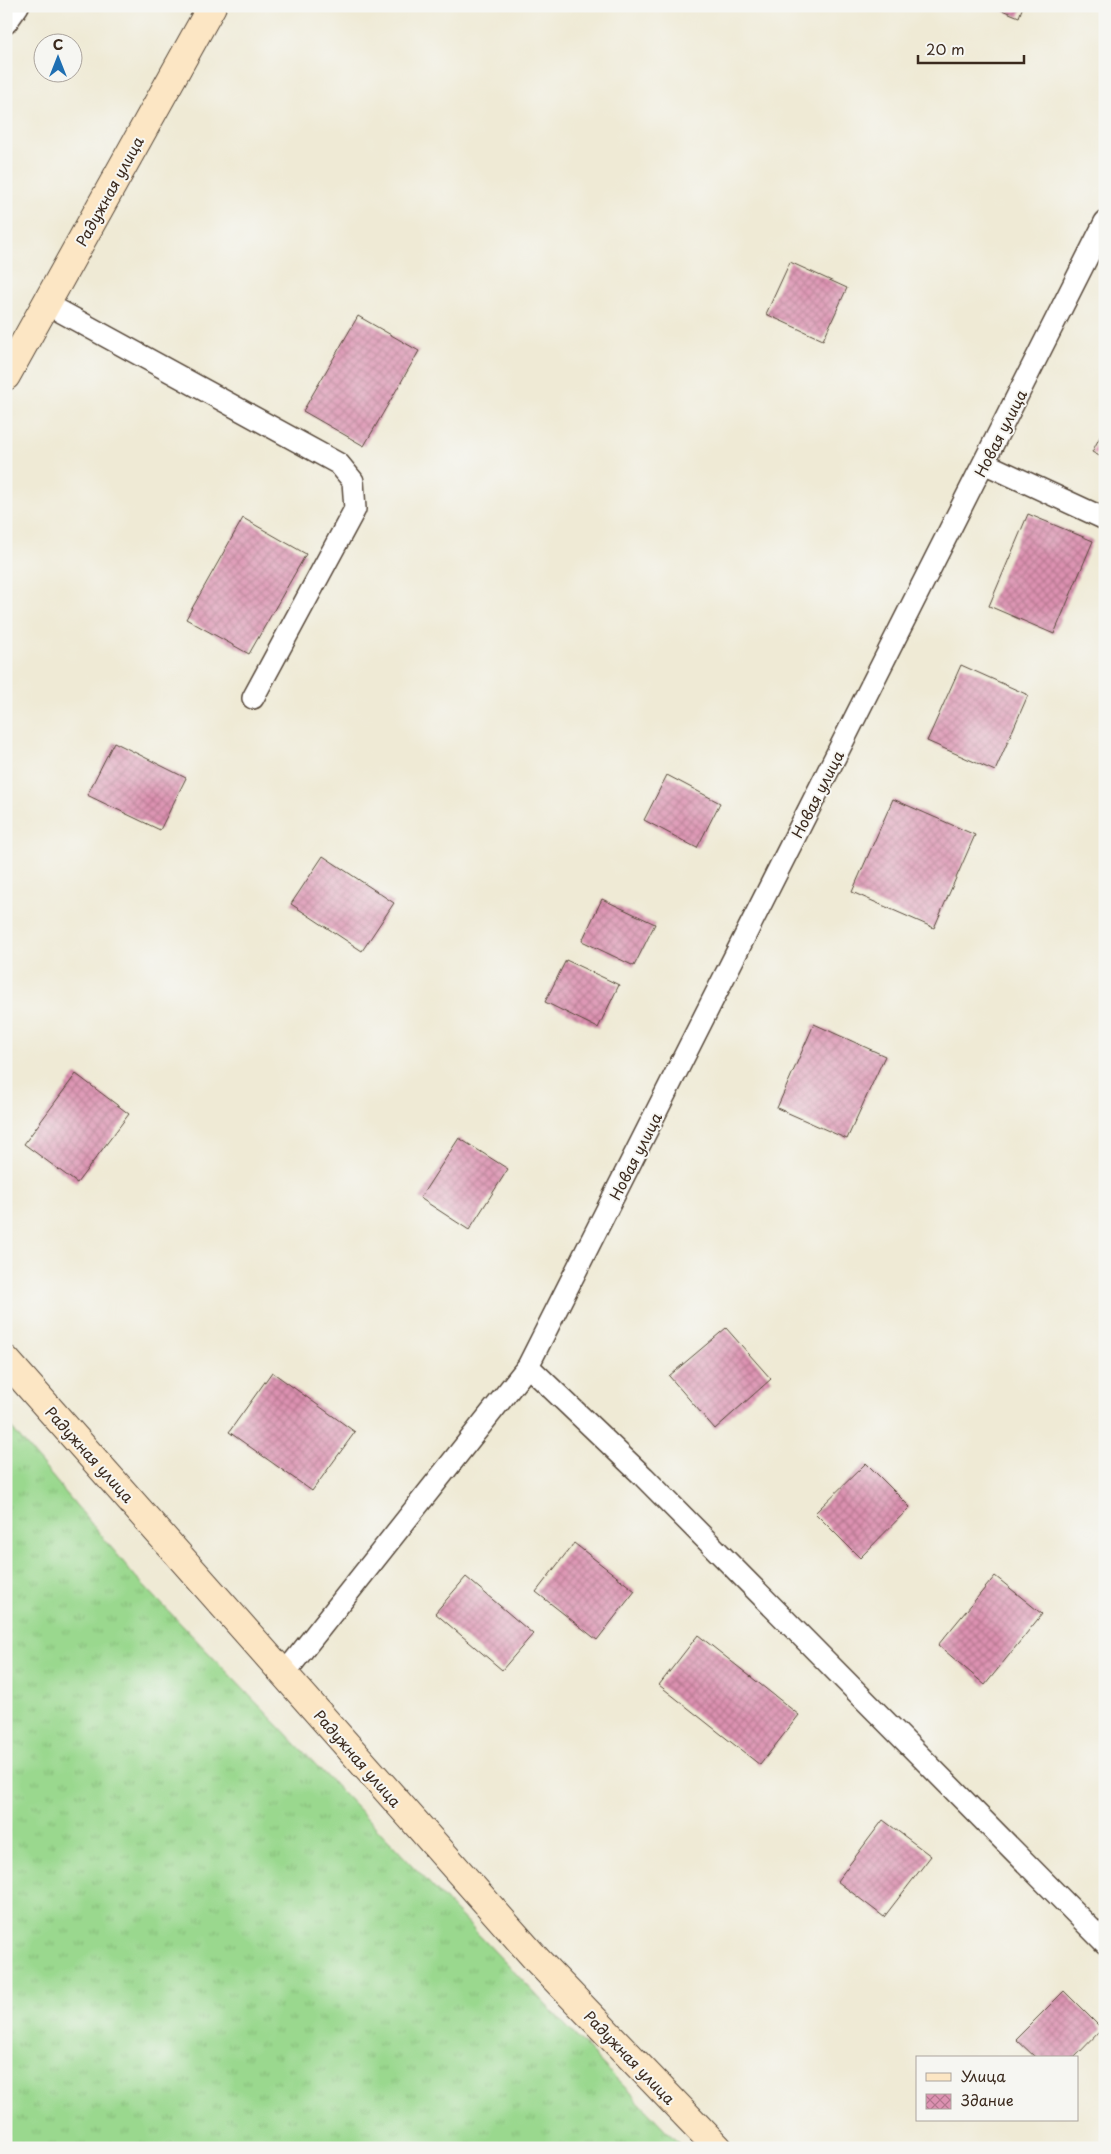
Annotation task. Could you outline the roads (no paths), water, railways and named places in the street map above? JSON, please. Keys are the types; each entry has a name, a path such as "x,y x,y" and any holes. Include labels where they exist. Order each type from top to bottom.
{"main road":[{"name":"Радужная улица","path":"6,376 212,6"},
{"name":"Радужная улица","path":"6,1360 538,1961 718,2148"}],"lane":[{"path":"6,23 18,6"},
{"name":"Новая улица","path":"284,1674 528,1366 1105,222"},
{"path":"47,304 339,464 353,481 355,509 253,698"},
{"path":"984,463 1105,519"},
{"path":"528,1366 651,1484 1105,1943"}]}
